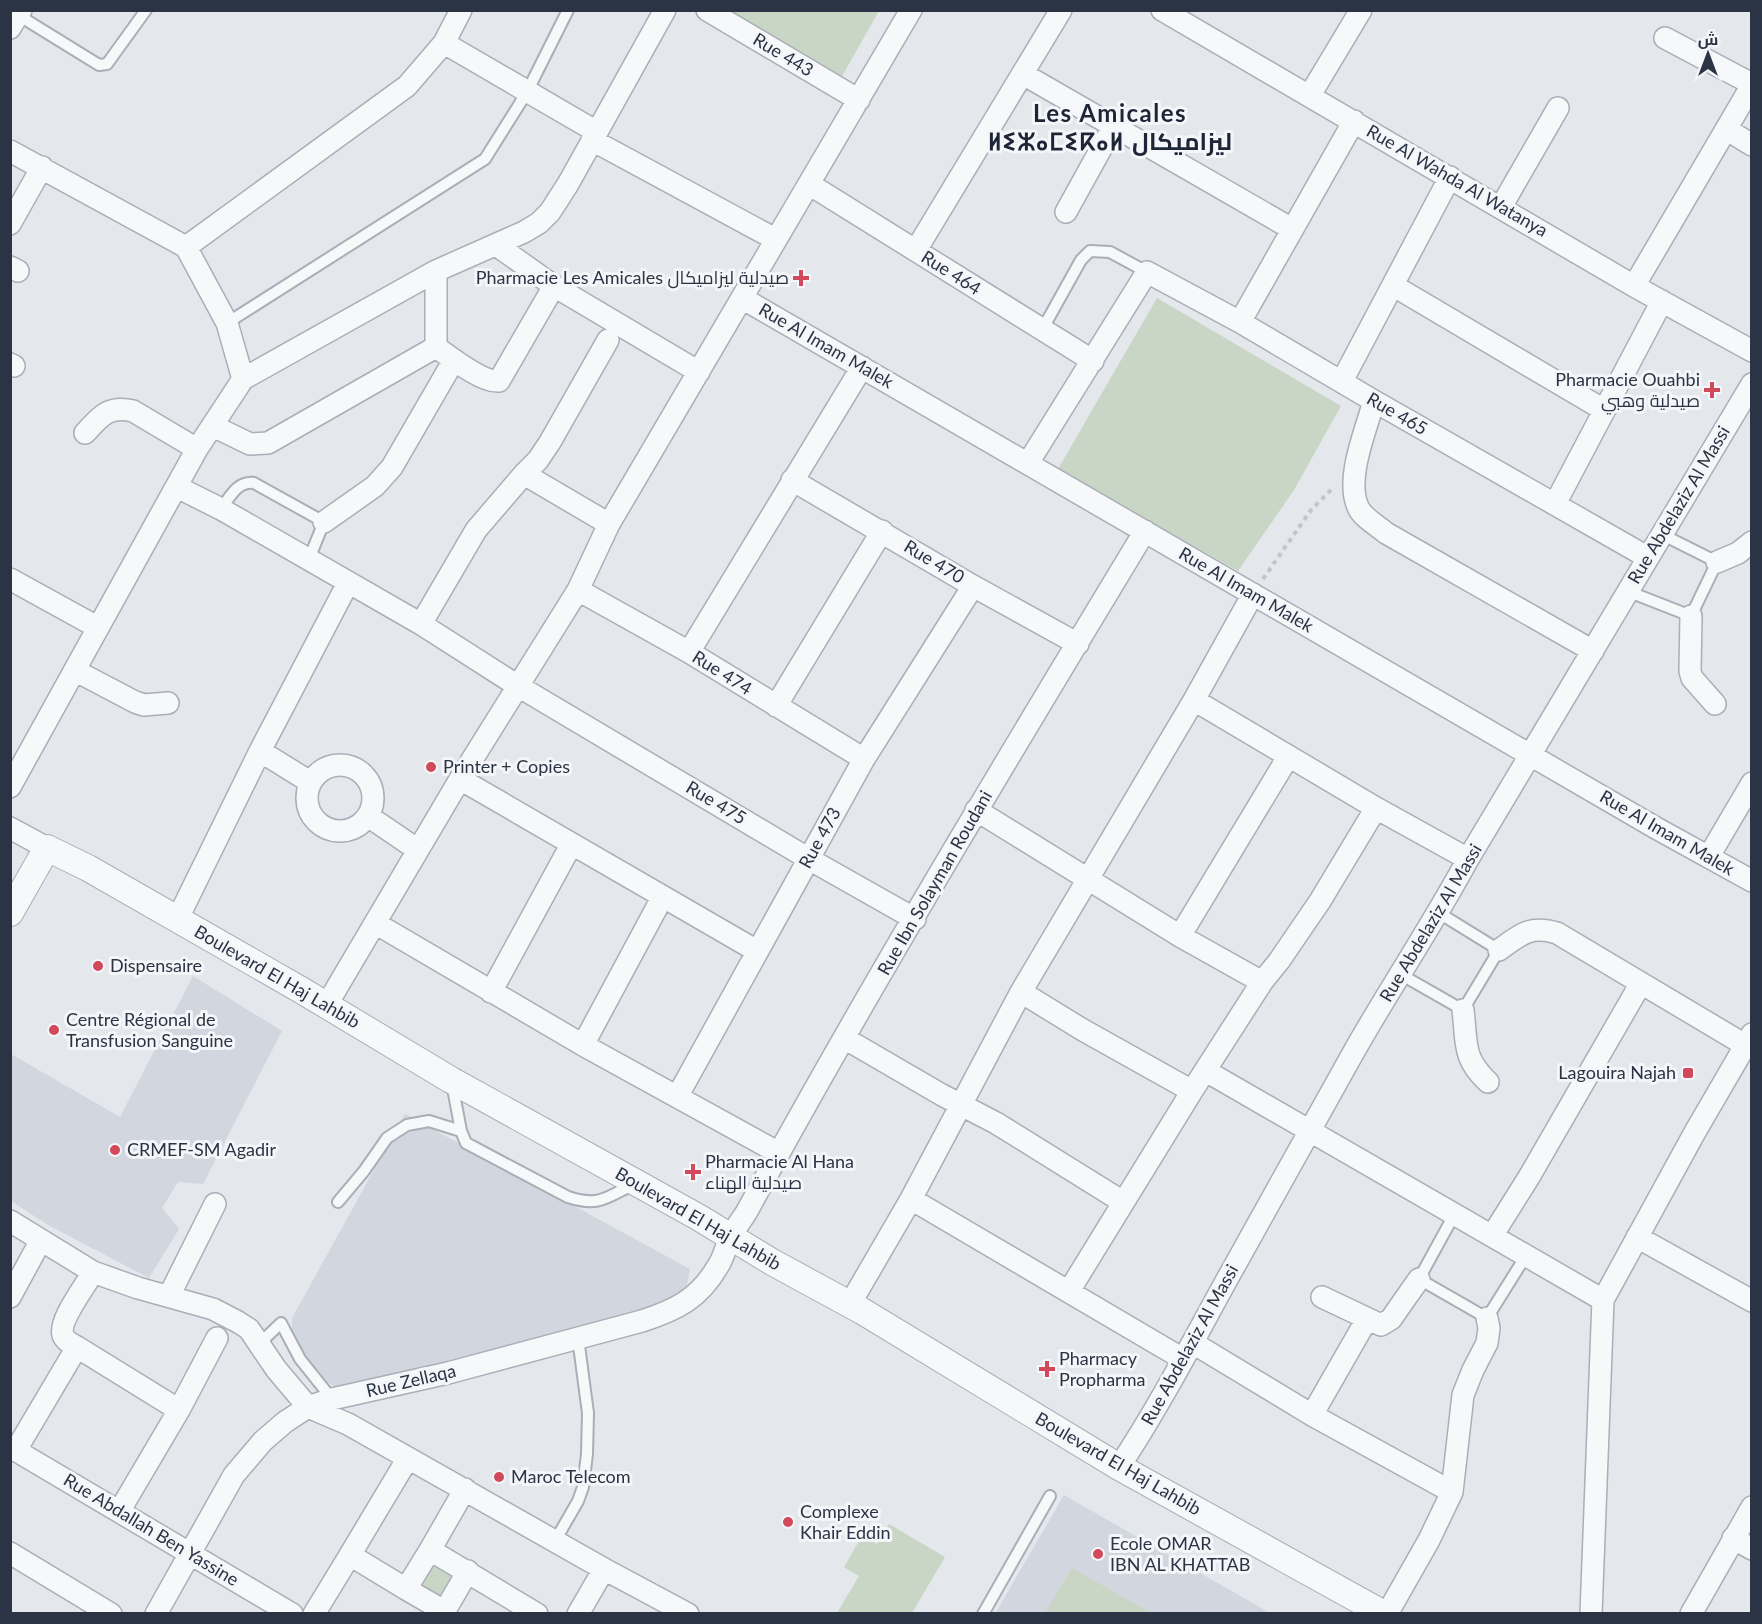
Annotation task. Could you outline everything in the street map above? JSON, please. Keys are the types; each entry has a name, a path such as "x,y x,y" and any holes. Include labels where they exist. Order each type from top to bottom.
{"street":[{"path":"186,247 407,86 444,43 460,10"},
{"path":"10,787 197,449 243,379 436,271 539,223 550,212 568,184 665,10"},
{"name":"Rue 443","path":"707,10 859,100"},
{"path":"326,1006 460,779 578,591 609,524 911,10"},
{"path":"916,250 1061,10"},
{"path":"1310,95 1361,10"},
{"name":"Rue Al Wahda Al Watanya","path":"1174,13 1634,286 1752,351"},
{"path":"1634,286 1752,85 1665,39"},
{"path":"444,43 527,92 594,136 775,239"},
{"path":"1023,74 1292,229"},
{"path":"1502,207 1558,108"},
{"path":"1240,322 1354,121"},
{"path":"1066,212 1113,127"},
{"path":"1725,129 1752,145"},
{"path":"10,151 186,247 227,322 243,379"},
{"path":"10,224 42,167"},
{"path":"1342,381 1450,177"},
{"name":"Rue 464","path":"809,184 1094,361"},
{"path":"496,244 554,286 699,372"},
{"path":"436,271 436,347"},
{"path":"1028,463 1094,361 1147,272"},
{"name":"Rue 465","path":"1147,272 1240,322 1647,557"},
{"path":"436,347 486,378 499,381 554,286"},
{"path":"1394,286 1604,410"},
{"name":"Rue Al Imam Malek","path":"742,298 1656,828 1752,881"},
{"path":"1555,504 1662,301"},
{"path":"422,624 476,530 538,460 550,442 608,340"},
{"path":"213,426 250,444 268,443 436,347"},
{"path":"324,522 375,486 392,467 454,360"},
{"path":"689,652 862,367"},
{"name":"Rue Abdelaziz Al Massi","path":"1119,1467 1188,1351 1400,974 1439,913 1468,859 1752,384"},
{"path":"1374,401 1355,467 1354,487 1358,509 1386,533 1593,651"},
{"path":"85,433 102,415 121,408 133,411 197,449"},
{"path":"524,474 609,524"},
{"name":"Rue 470","path":"792,480 1078,644"},
{"name":"Rue 475","path":"177,487 221,509 348,584 422,624 518,686 809,859 915,919"},
{"path":"776,706 882,531"},
{"name":"Rue Ibn Solayman Roudani","path":"730,1238 976,810 1145,531"},
{"path":"1717,562 1738,553 1752,542"},
{"path":"10,579 97,627"},
{"path":"177,920 260,751 348,584"},
{"name":"Rue 473","path":"677,1097 864,759 974,586"},
{"name":"Rue 474","path":"578,591 689,652 864,759"},
{"path":"850,1304 911,1199 1021,992 1194,700 1253,594"},
{"path":"1691,616 1690,671 1692,678 1715,704"},
{"path":"76,671 135,702 144,705 168,703"},
{"path":"1194,700 1288,757 1468,859"},
{"path":"260,751 310,782"},
{"path":"1180,936 1288,757"},
{"path":"333,765 352,767 361,772 372,788 372,807 368,816 354,828 336,831 327,829 312,817 308,809 306,800 310,782 324,768 333,765"},
{"path":"460,779 757,951"},
{"path":"1709,856 1752,783"},
{"path":"1069,1292 1192,1091 1262,982 1320,902 1376,808"},
{"path":"976,810 1180,936 1262,982"},
{"path":"368,816 418,850"},
{"name":"Boulevard El Haj Lahbib","path":"10,828 88,868 452,1080 850,1304 1119,1467 1386,1614"},
{"path":"491,992 571,845"},
{"path":"10,913 47,848"},
{"path":"583,1045 662,898"},
{"path":"375,923 583,1045 778,1153"},
{"path":"1499,950 1531,930 1543,929 1557,933 1641,983 1748,1040 1603,1300 1590,1614"},
{"path":"1492,1236 1529,1178 1641,983"},
{"path":"1021,992 1083,1030 1192,1091"},
{"path":"1463,1010 1469,1060 1475,1070 1488,1082"},
{"path":"844,1038 942,1095 996,1123 1123,1202"},
{"path":"1206,1071 1454,1215 1527,1254 1603,1300"},
{"path":"911,1199 1069,1292 1312,1415 1452,1492"},
{"path":"169,1296 215,1204"},
{"path":"10,1221 93,1272 138,1288 213,1309 238,1322 249,1329 289,1387 308,1407 348,1424 688,1614"},
{"path":"1637,1237 1752,1301"},
{"name":"Rue Zellaqa","path":"156,1614 234,1475 278,1429 308,1407 332,1399 447,1373 657,1316 684,1304 703,1288 719,1265 730,1238"},
{"path":"10,1297 41,1240"},
{"path":"93,1272 63,1324 63,1337 179,1410"},
{"path":"1322,1297 1381,1325 1386,1323 1419,1279"},
{"path":"1386,1614 1429,1539 1452,1492 1463,1395 1487,1343 1489,1328 1487,1318"},
{"path":"1312,1415 1367,1320"},
{"path":"120,1510 179,1410 216,1338"},
{"path":"14,1448 77,1347"},
{"name":"Rue Abdallah Ben Yassine","path":"14,1448 190,1552 280,1610"},
{"path":"314,1614 408,1458"},
{"path":"406,1589 465,1489"},
{"path":"1691,1614 1742,1544 1752,1507"},
{"path":"430,1550 468,1571 512,1607 537,1614"},
{"path":"11,1554 111,1614"},
{"path":"350,1555 443,1612 468,1571"},
{"path":"578,1614 604,1569"}],"lane":[{"path":"16,18 99,65 107,64 146,10"},
{"path":"227,322 485,159 527,92 568,10"},
{"path":"1042,330 1081,260 1090,251 1110,252 1147,272"},
{"path":"221,509 237,487 247,482 254,483 324,522 309,559"},
{"path":"1627,591 1691,616 1717,562 1661,534"},
{"path":"1400,974 1463,1010 1499,950 1439,913"},
{"path":"452,1080 460,1131 466,1143 568,1197 584,1202 598,1202 637,1183"},
{"path":"338,1202 387,1138 408,1125 429,1121 460,1131"},
{"path":"1454,1215 1419,1279 1487,1318 1527,1254"},
{"path":"259,1344 281,1323 300,1359 332,1399"},
{"path":"555,1541 580,1494 587,1454 588,1413 578,1338"},
{"path":"983,1614 1050,1496"}],"path":[{"path":"1253,594 1311,510 1355,467"}],"shaded area":[{"name":"CRMEF-SM Agadir","path":"193,976 282,1031 203,1184 178,1182 162,1208 179,1229 149,1278 48,1225 11,1201 11,1054 120,1117"},
{"path":"405,1114 690,1269 686,1290 633,1315 338,1388 315,1376 292,1343 292,1318"},
{"name":"Ecole OMAR IBN AL KHATTAB","path":"1064,1495 1270,1613 995,1614"}],"green space":[{"path":"724,11 879,11 841,78"},
{"path":"1157,298 1341,406 1294,490 1238,571 1058,469"},
{"path":"889,1524 945,1557 912,1613 837,1613 859,1576 844,1567 862,1536 877,1544"},
{"path":"431,1556 458,1571 440,1601 414,1586"},
{"path":"1072,1568 1151,1613 1045,1613"}],"place":[{"name":"Pharmacie Les Amicales صيدلية ليزاميكال","path":"801,278"},
{"name":"Pharmacie Ouahbi صيدلية وهبي","path":"1712,390"},
{"name":"Printer + Copies","path":"431,767"},
{"name":"Dispensaire","path":"98,966"},
{"name":"Centre Régional de Transfusion Sanguine","path":"54,1030"},
{"name":"Lagouira Najah","path":"1688,1073"},
{"name":"CRMEF-SM Agadir","path":"115,1150"},
{"name":"Pharmacie Al Hana صيدلية الهناء","path":"693,1172"},
{"name":"Pharmacy Propharma","path":"1047,1369"},
{"name":"Maroc Telecom","path":"499,1477"},
{"name":"Complexe Khair Eddin","path":"788,1522"},
{"name":"Ecole OMAR IBN AL KHATTAB","path":"1098,1554"}],"district":[{"name":"Les Amicales ⵍⵉⵣⴰⵎⵉⴽⴰⵍ ليزاميكال","path":"1110,128"}]}
